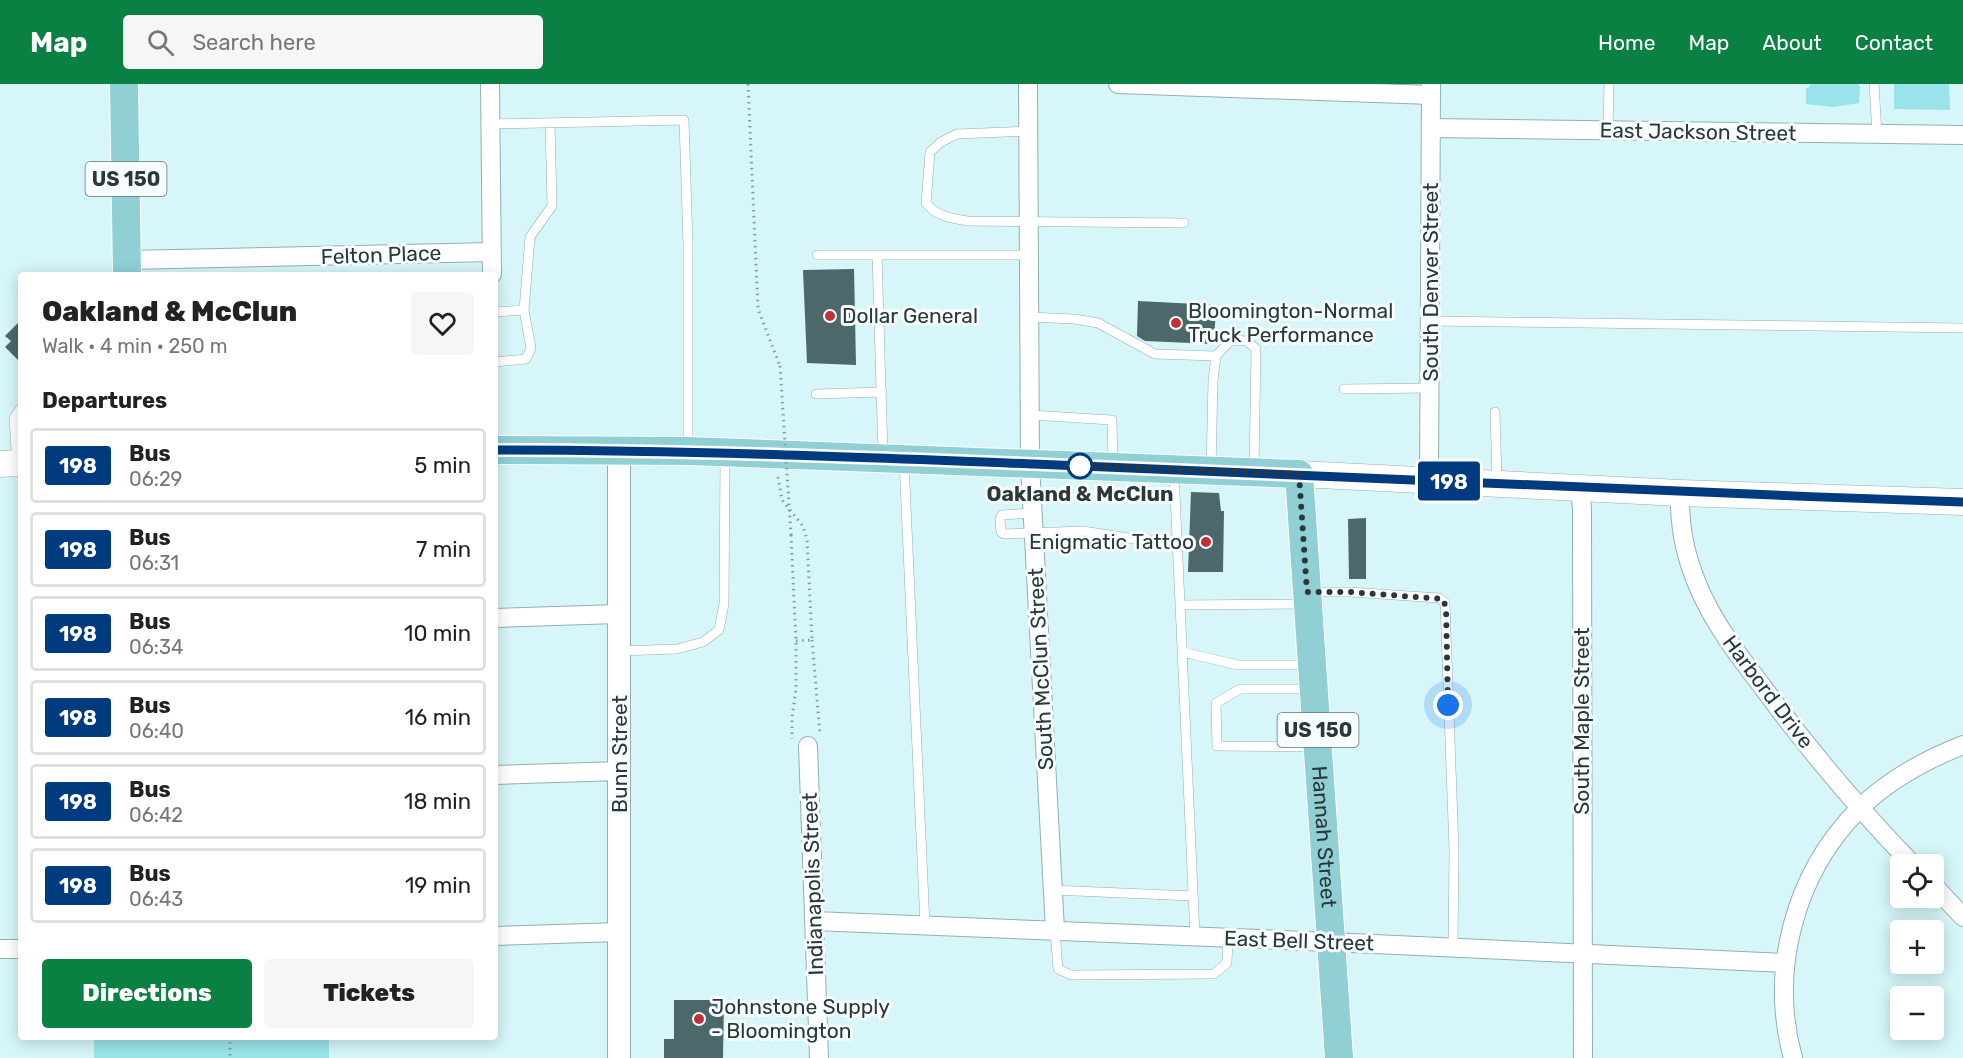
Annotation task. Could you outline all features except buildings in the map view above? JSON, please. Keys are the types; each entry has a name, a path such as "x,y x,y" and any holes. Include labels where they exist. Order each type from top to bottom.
{"main road":[{"name":"US 150","path":"124,84 127,267"},
{"path":"498,450 725,452 1211,470 1680,493 1963,502"},
{"name":"Hannah Street","path":"1299,474 1339,1058"}],"street":[{"path":"490,84 492,272"},
{"name":"South McClun Street","path":"1028,84 1030,464 1055,930"},
{"path":"1118,84 1431,90"},
{"name":"South Denver Street","path":"1430,480 1431,90"},
{"name":"East Jackson Street","path":"1432,128 1963,135"},
{"name":"Felton Place","path":"127,267 492,252"},
{"name":"Bunn Street","path":"619,450 619,1058"},
{"name":"South Maple Street","path":"1580,488 1582,509 1583,1058"},
{"name":"Harbord Drive","path":"1680,493 1681,533 1697,585 1705,602 1735,650 1766,692 1859,809 1902,854"},
{"path":"498,618 618,614"},
{"name":"Indianapolis Street","path":"808,746 819,1058"},
{"path":"1793,1058 1784,1002 1785,963 1792,926 1813,873 1824,853 1859,809 1913,768 1963,746"},
{"path":"498,775 620,771"},
{"path":"1944,897 1963,917"},
{"name":"East Bell Street","path":"814,921 1785,963"},
{"path":"498,936 620,932"},
{"path":"0,950 18,949"}],"lane":[{"path":"1608,131 1609,84"},
{"path":"1874,84 1877,134"},
{"path":"490,124 684,120 688,245 688,451"},
{"path":"498,362 526,359 531,348 524,310 530,237 552,206 550,123"},
{"path":"1028,131 957,134 941,142 930,152 926,203 932,211 949,218 967,221 1184,223"},
{"path":"817,255 1029,255"},
{"path":"878,255 882,392 894,458 925,925"},
{"path":"498,312 524,310"},
{"path":"1029,317 1074,319 1098,323 1155,354 1216,356"},
{"path":"1430,321 1963,328"},
{"path":"1211,470 1213,380 1216,356 1231,340 1247,340 1256,349 1254,472"},
{"path":"1344,389 1430,388"},
{"path":"816,394 882,392"},
{"path":"15,457 14,418 18,412"},
{"path":"1495,412 1497,484"},
{"path":"1030,414 1112,420 1113,467"},
{"path":"619,651 677,649 703,642 719,630 724,604 725,452"},
{"path":"1174,469 1195,936"},
{"path":"1033,513 1002,515 1000,519 1002,534 1083,531 1142,540 1177,541"},
{"path":"1180,604 1308,598 1350,592 1439,598 1445,603 1454,842 1453,948"},
{"path":"1182,652 1238,665 1314,677"},
{"path":"1314,677 1240,689 1216,703 1217,746 1319,747"},
{"path":"1053,890 1193,896"},
{"path":"1055,930 1058,969 1071,975 1214,974 1227,963 1228,938"}],"path":[{"path":"748,84 758,309 780,366 791,535"},
{"path":"777,475 782,500 803,526 807,539 812,640 821,746 808,746"},
{"path":"796,641 812,640"},
{"path":"230,1040 230,1058"}],"shaded area":[{"path":"1810,84 1858,84 1860,87 1859,103 1834,107 1806,104 1806,88 1810,87"},
{"path":"1894,84 1949,84 1950,110 1894,109"},
{"path":"94,1040 329,1040 329,1058 94,1058"}],"bus line":[{"name":"198","path":"498,450 665,450 883,457 1680,493 1963,502"}],"place":[{"name":"Dollar General","path":"830,316"},
{"name":"Bloomington-Normal Truck Performance","path":"1176,323"},
{"name":"Oakland & McClun","path":"1080,466"},
{"name":"Enigmatic Tattoo","path":"1206,542"},
{"name":"Johnstone Supply - Bloomington","path":"699,1019"}],"route":[{"path":"1080,466 1071,465 1299,474 1307,592 1350,592 1443,599 1446,608 1448,705"}]}
